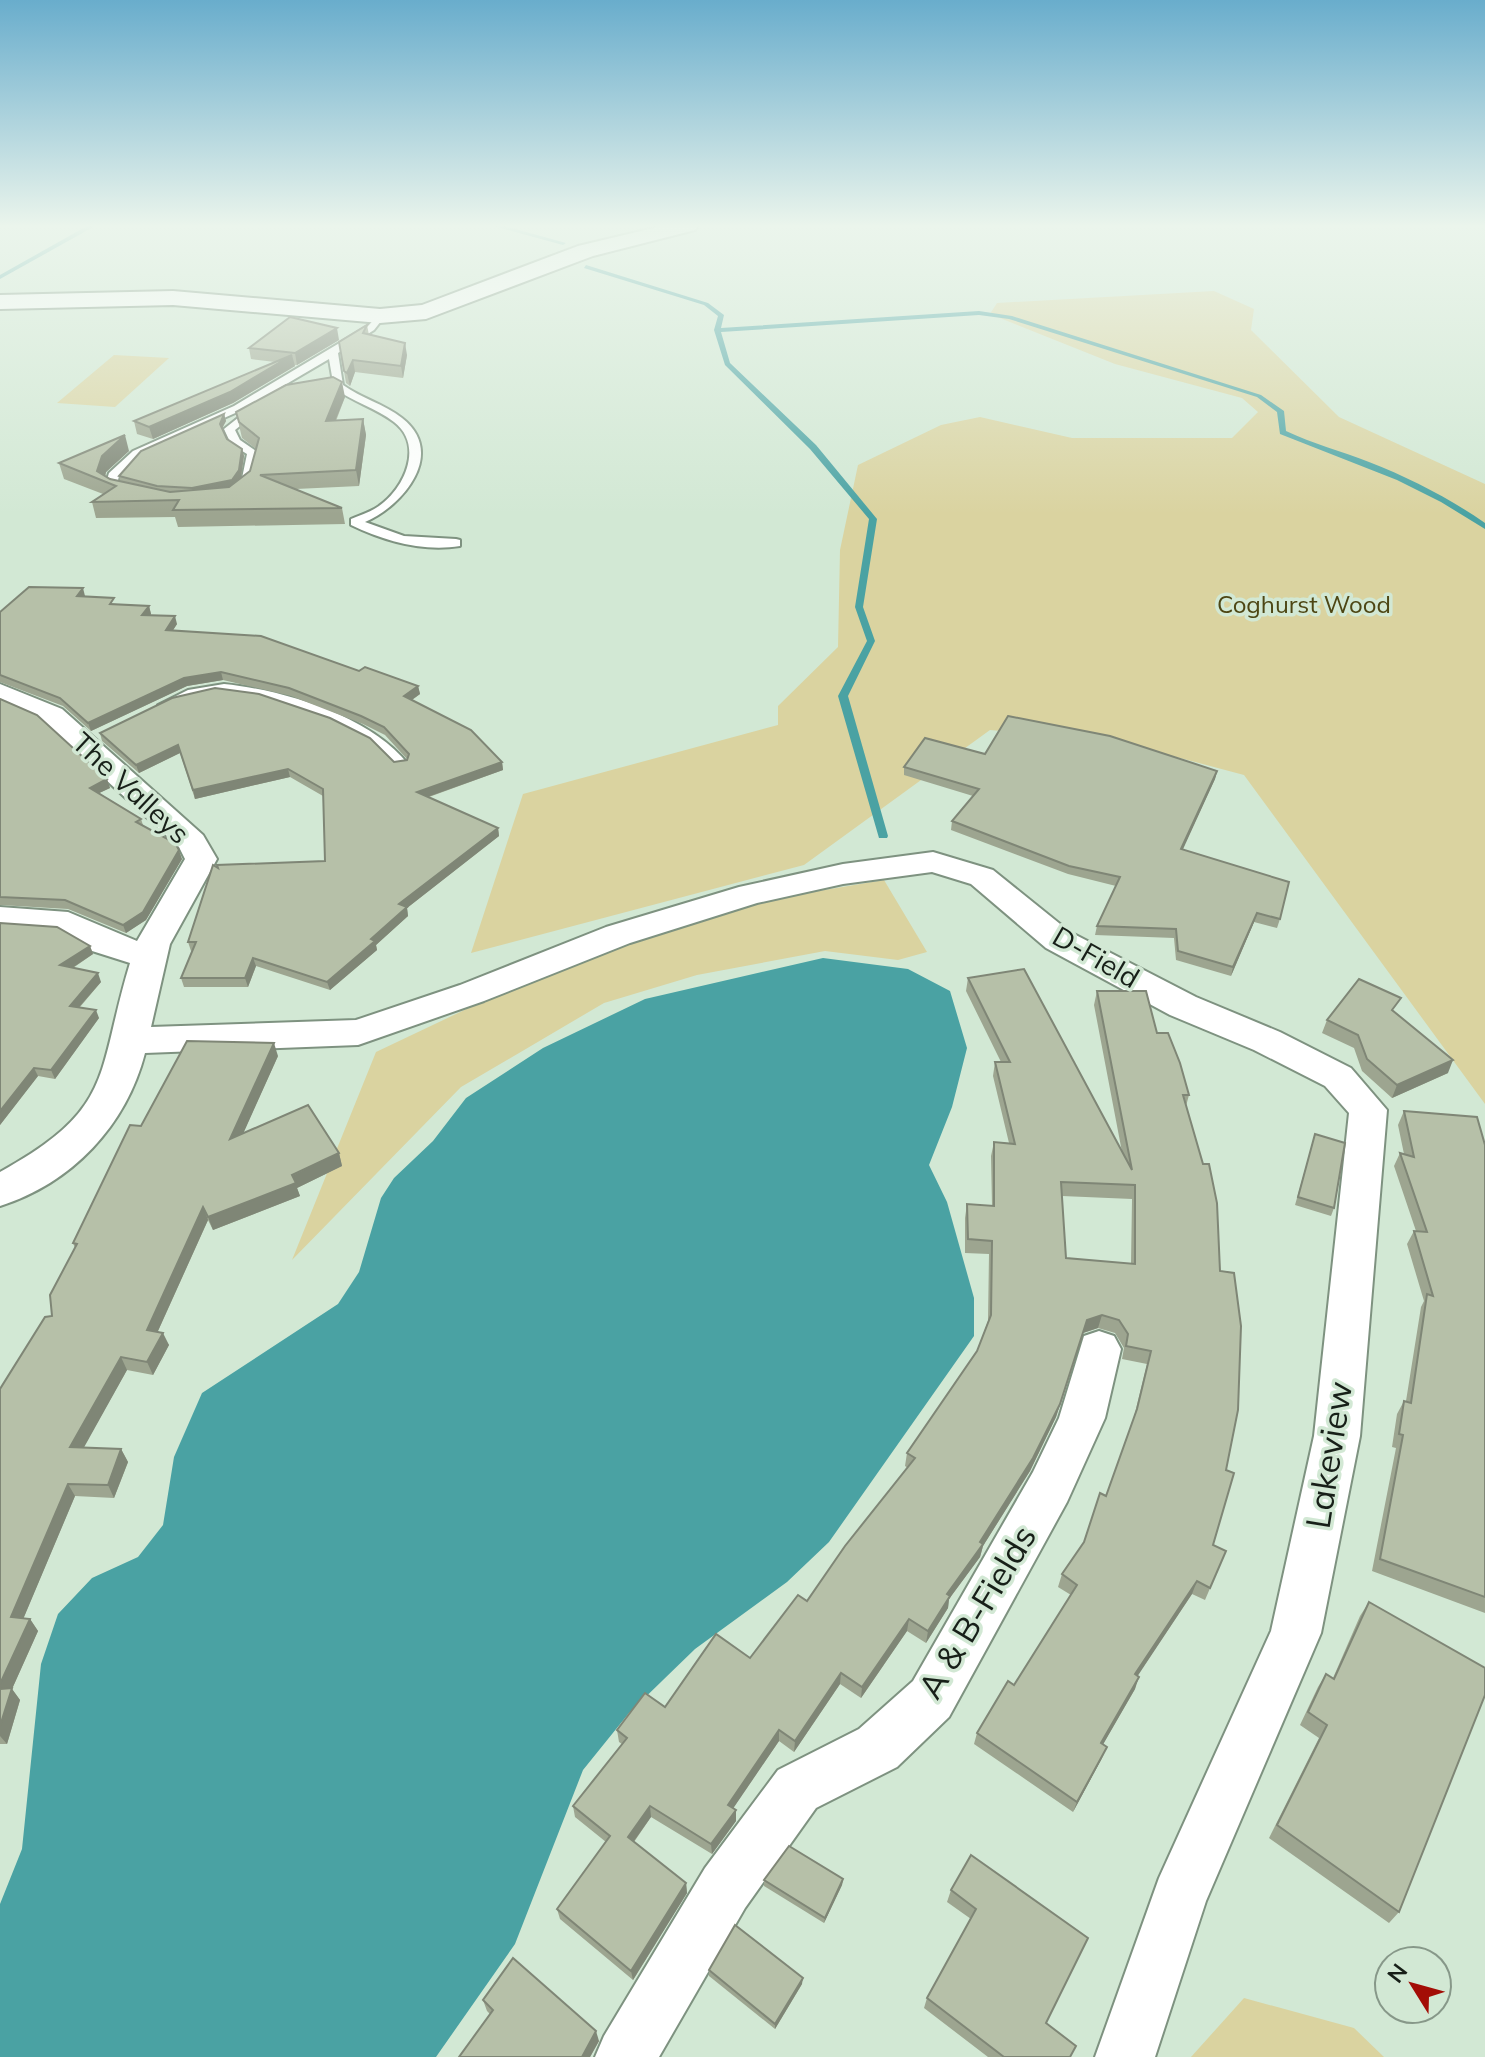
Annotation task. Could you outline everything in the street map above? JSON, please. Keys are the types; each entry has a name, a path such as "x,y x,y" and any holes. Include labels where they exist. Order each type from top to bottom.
{"street":[{"name":"The Valleys","path":"0,692 52,715 89,739 192,842 201,859 154,942 129,1041 110,1096 88,1132 56,1158 0,1191"},
{"name":"D-Field","path":"129,1041 358,1032 472,993 618,935 751,894 843,874 933,862 982,877 1058,940 1183,1006 1267,1041"},
{"path":"0,918 68,923 101,942 150,957"},
{"name":"Lakeview","path":"1125,2057 1179,1898 1296,1633 1337,1436 1368,1110 1338,1077 1267,1041"},
{"name":"A & B-Fields","path":"625,2057 725,1888 797,1789 878,1748 931,1699 1050,1487 1082,1418 1099,1349"}],"lane":[{"path":"137,498 120,494 111,486 113,475 137,453 238,408 333,352 376,322"},
{"path":"333,352 332,387 402,422 414,441 416,461 409,481 385,508 355,522 379,535 417,544 456,543"},
{"path":"227,496 237,494 247,484 253,453 235,442 229,429 276,397 293,392"},
{"path":"151,711 193,692 222,687 248,691 378,740 401,764"}],"green space":[{"name":"Coghurst Wood","path":"1010,322 1252,322 1251,330 1339,417 1485,484 1485,1104 1244,775 1120,742 990,730 804,865 471,953 523,794 778,725 778,706 838,647 840,550 858,465 941,425 980,417 1072,438 1232,438 1258,412 1242,398 1115,364"},
{"path":"114,355 169,358 115,407 57,403"},
{"path":"884,880 927,952 898,960 825,951 697,975 604,1003 461,1087 292,1260 376,1052 658,918"},
{"path":"1244,1998 1354,2028 1384,2057 1191,2057"}],"water":[{"path":"823,958 908,969 950,991 967,1048 952,1107 929,1165 947,1202 974,1298 974,1336 829,1542 787,1582 695,1649 629,1713 583,1770 515,1944 436,2057 0,2057 0,1904 22,1849 41,1664 58,1614 92,1578 138,1557 163,1525 174,1457 202,1393 338,1304 359,1272 381,1198 394,1178 433,1141 466,1098 543,1048 645,999"}],"building":[{"path":"283,322 311,322 337,328 295,353 249,348"},
{"path":"367,325 363,333 405,343 401,366 353,360 347,373 344,371 339,342"},
{"path":"292,355 230,392 149,427 134,421"},
{"path":"333,377 342,382 326,421 363,419 356,470 260,475 342,508 173,510 179,500 92,502 116,486 59,463 125,435 102,456 97,471 110,479 170,492 229,487 250,471 259,438 239,422 236,412 286,385"},
{"path":"224,414 220,424 227,439 242,449 239,470 232,480 192,488 157,486 119,476 141,451"},
{"path":"29,587 83,588 77,596 114,598 110,604 149,606 142,615 175,616 166,630 261,636 359,671 365,667 418,686 404,696 471,730 502,762 417,792 498,828 399,904 407,907 371,939 375,941 327,982 253,958 245,978 181,978 196,942 188,942 213,865 218,868 217,865 325,861 323,789 288,769 193,790 178,745 136,765 100,733 172,698 215,688 259,694 330,718 370,738 394,762 407,760 409,754 384,727 361,716 289,688 221,672 184,678 88,723 60,698 0,675 0,612"},
{"path":"0,699 37,715 107,779 90,788 141,819 136,822 175,843 179,850 143,912 123,925 65,900 0,897"},
{"path":"1008,716 1110,736 1217,771 1181,849 1289,882 1280,919 1257,913 1233,967 1178,951 1176,929 1097,926 1120,877 1069,866 952,821 979,789 904,767 925,738 985,754"},
{"path":"0,923 57,927 90,946 60,965 98,973 70,1006 96,1010 51,1070 34,1068 0,1111"},
{"path":"1024,969 1132,1170 1097,991 1146,991 1157,1033 1168,1033 1189,1095 1183,1095 1203,1164 1209,1164 1217,1203 1220,1271 1234,1273 1241,1326 1238,1410 1226,1470 1234,1473 1213,1545 1226,1551 1210,1588 1197,1581 1135,1674 1139,1677 1101,1743 1107,1747 1077,1802 977,1733 1008,1681 1014,1685 1077,1585 1062,1574 1084,1542 1100,1493 1106,1496 1137,1409 1151,1351 1126,1346 1128,1334 1119,1320 1102,1315 1087,1320 1060,1404 1033,1458 980,1542 983,1544 947,1594 950,1596 928,1631 909,1619 862,1687 841,1673 795,1741 779,1730 728,1805 736,1810 711,1844 650,1806 628,1837 686,1883 631,1971 557,1909 610,1836 573,1806 627,1738 617,1730 645,1693 665,1707 716,1634 750,1658 798,1595 807,1601 845,1546 915,1458 907,1453 977,1351 991,1315 992,1241 968,1239 967,1204 994,1206 994,1142 1015,1144 995,1062 1010,1062 968,978","holes":["1061,1182 1135,1185 1135,1264 1066,1258"]},
{"path":"1359,979 1401,998 1392,1010 1453,1060 1397,1085 1367,1059 1358,1035 1327,1020"},
{"path":"187,1041 274,1043 230,1139 308,1105 339,1153 292,1175 296,1183 208,1217 203,1207 147,1330 163,1333 147,1362 121,1357 70,1447 121,1449 108,1485 68,1484 11,1617 30,1619 0,1684 0,1389 45,1317 52,1316 50,1295 77,1244 73,1243 130,1125 141,1126"},
{"path":"1404,1111 1477,1117 1485,1145 1485,1597 1380,1559 1403,1435 1399,1434 1404,1401 1411,1403 1427,1294 1433,1296 1414,1231 1427,1232 1400,1153 1414,1157"},
{"path":"1315,1134 1345,1143 1334,1208 1298,1197"},
{"path":"1369,1602 1485,1668 1485,1695 1399,1912 1277,1825 1327,1725 1308,1712 1326,1674 1334,1679"},
{"path":"12,1688 0,1726 0,1689"},
{"path":"789,1846 843,1879 825,1918 764,1880"},
{"path":"971,1855 1088,1938 1046,2023 1076,2046 1070,2057 1004,2057 927,1998 976,1909 951,1890"},
{"path":"735,1925 803,1978 775,2024 709,1970"},
{"path":"513,1958 596,2031 582,2057 459,2057 493,2010 483,2000"}],"waterway":[{"path":"717,330 719,322"},
{"path":"717,330 840,322"},
{"path":"1026,322 1259,396 1280,411 1283,432 1400,478 1485,527"},
{"path":"717,330 727,364 813,447 873,519 859,607 871,641 843,696 883,836"}]}
